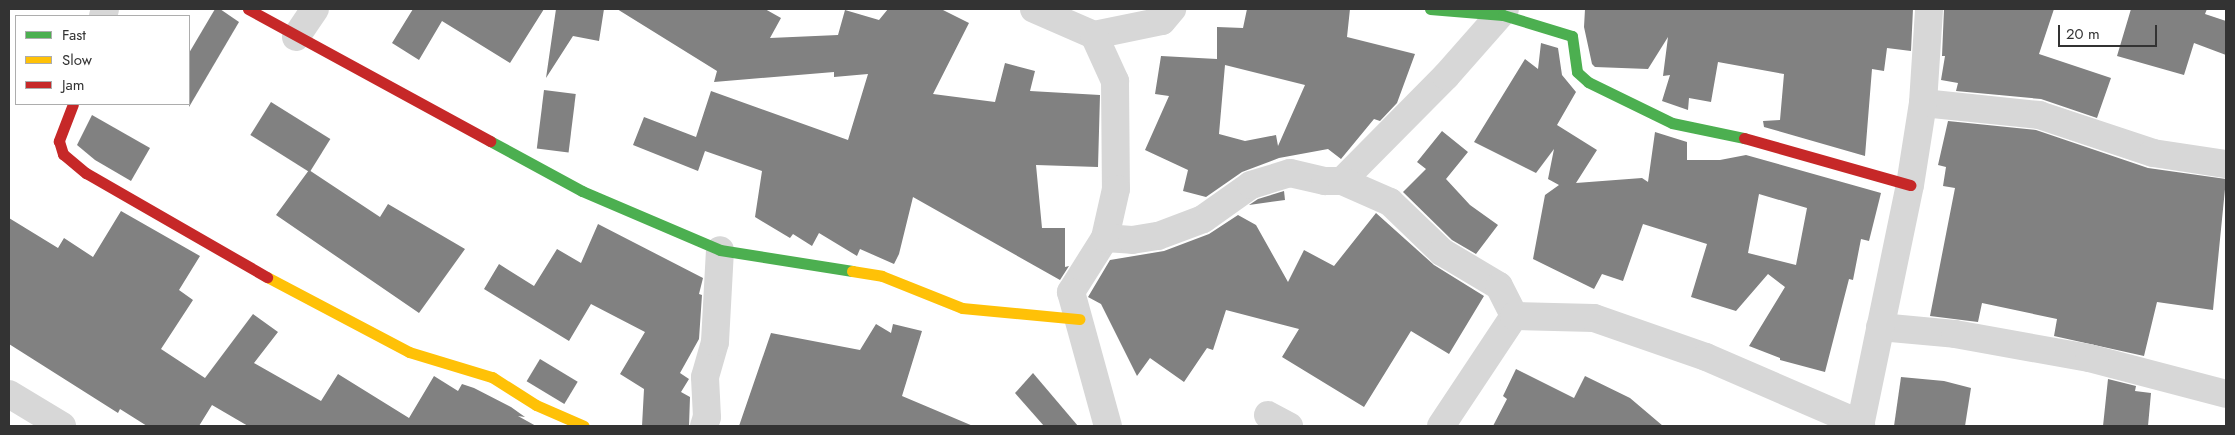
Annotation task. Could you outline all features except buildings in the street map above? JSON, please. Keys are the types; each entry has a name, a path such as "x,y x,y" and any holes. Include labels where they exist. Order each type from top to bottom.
{"street":[{"path":"248,9 296,38 582,191 720,250 882,276 962,308 1079,319"},
{"path":"296,38 315,9"},
{"path":"1034,9 1094,35 1162,21 1172,9"},
{"path":"1430,9 1504,12 1572,36 1577,72 1588,82 1672,123 1723,132 1910,185"},
{"path":"1514,316 1594,318 1706,357 1860,425 1910,185 1923,103 1929,9"},
{"path":"1342,181 1504,12"},
{"path":"1094,35 1115,81 1116,189 1105,238 1070,292 1108,426"},
{"path":"1923,103 2039,115 2153,153 2226,164"},
{"path":"73,105 59,140 63,154 86,173 332,314 410,352 492,377 536,405 584,426"},
{"path":"1105,238 1132,240 1158,236 1203,219 1251,185 1290,173 1325,181 1342,181 1390,202 1442,252 1499,286 1514,316"},
{"path":"704,426 707,417 705,377 715,342 720,250"},
{"path":"1441,426 1514,316"},
{"path":"1880,327 1955,334 2089,358 2226,394"},
{"path":"9,394 62,426"}],"traffic: fast":[{"path":"1430,9 1503,15 1572,36 1577,72 1588,82 1672,123 1744,138"},
{"path":"490,141 582,191 720,250 852,271"}],"traffic: slow":[{"path":"852,271 882,276 962,308 1079,319"},
{"path":"267,277 409,352 492,377 536,405 584,426"}],"traffic: jam":[{"path":"248,9 490,141"},
{"path":"73,105 59,141 63,154 86,173 267,277"},
{"path":"1744,138 1910,185"}]}
